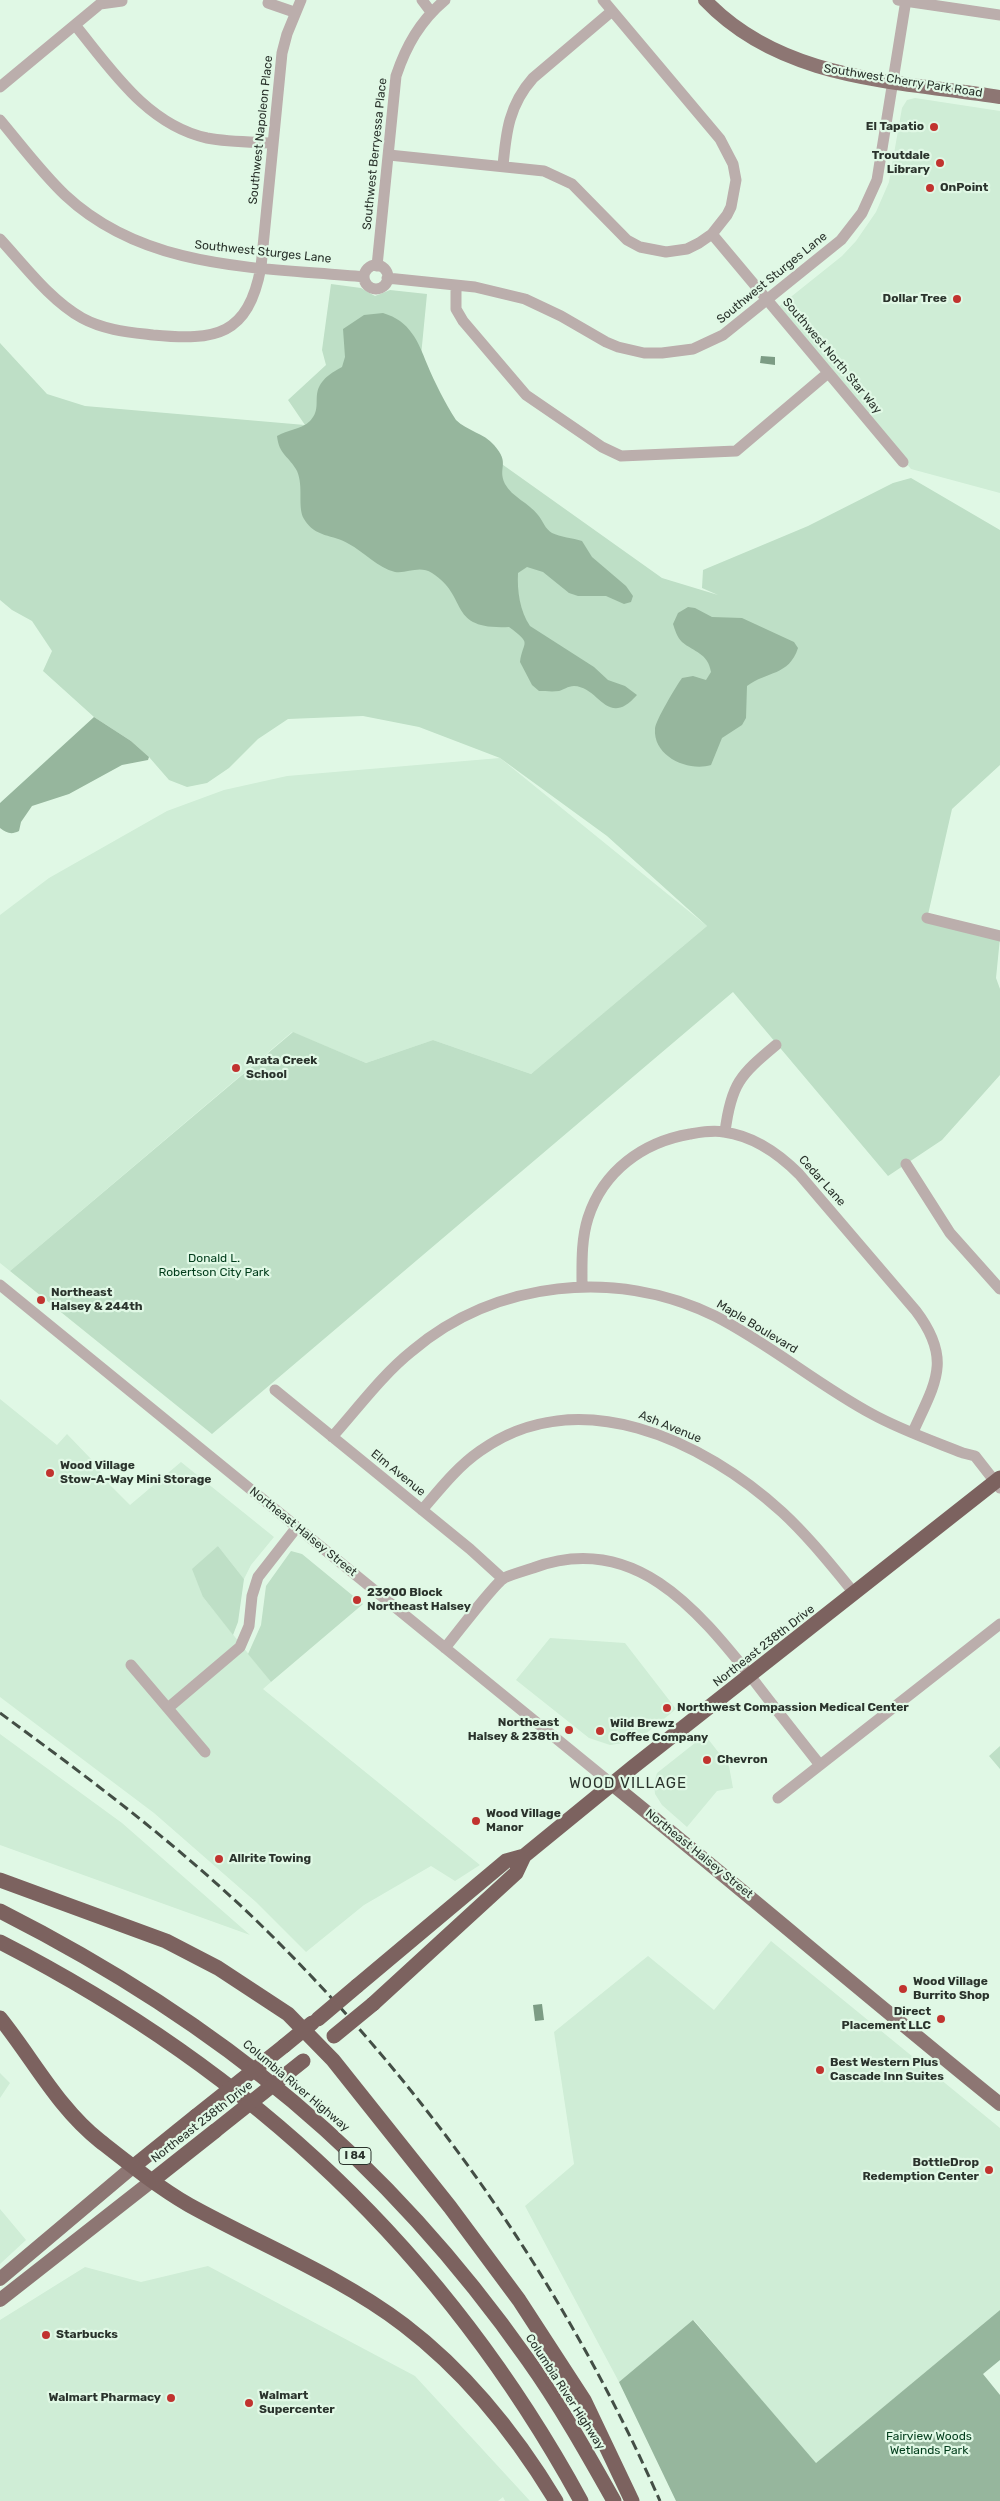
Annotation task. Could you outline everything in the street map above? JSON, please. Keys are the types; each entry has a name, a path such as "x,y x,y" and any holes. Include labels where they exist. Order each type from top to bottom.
{"highway":[{"name":"Northeast 238th Drive","path":"134,2166 304,2030 506,1861 524,1856 612,1784 998,1482"},
{"name":"Northeast 238th Drive","path":"153,2180 373,2004 516,1873 524,1856"},
{"path":"0,1880 132,1928 192,1954 218,1968 288,2014 321,2047 450,2207 519,2300 584,2400 632,2501"},
{"name":"Columbia River Highway","path":"0,1911 112,1971 185,2018 282,2091 368,2169 444,2250 502,2323 553,2396 614,2501"},
{"name":"I 84","path":"0,1942 79,1985 183,2051 269,2117 325,2166 399,2242 474,2333 526,2407 582,2501"},
{"path":"0,2018 72,2115 99,2140 188,2204 324,2274 404,2325 458,2371 480,2394 521,2446 556,2501"}],"main road":[{"name":"Southwest Cherry Park Road","path":"705,0 742,31 788,57 837,72 1000,97"},
{"name":"Northeast Halsey Street","path":"612,1784 782,1922 862,1992 1000,2104"},
{"name":"Northeast 238th Drive","path":"0,2279 134,2166"},
{"name":"Northeast 238th Drive","path":"0,2300 153,2180"}],"street":[{"name":"Southwest Napoleon Place","path":"0,239 66,308 98,325 128,332 198,338 222,330 237,320 249,305 257,289 261,267 282,52 294,12 300,0"},
{"path":"422,0 431,12"},
{"name":"Southwest Berryessa Place","path":"378,266 396,76 407,47 431,12 445,0"},
{"path":"389,155 544,171 572,184 619,234 640,247 655,251 678,251 700,243 712,234 728,215 735,193 736,180 727,151 720,139 603,0"},
{"path":"903,0 1000,15"},
{"name":"Southwest Sturges Lane","path":"0,120 65,195 114,230 138,243 170,254 208,262 364,277 367,285 375,289 383,287 387,278 456,286 475,286 525,299 618,347 644,353 680,351 709,342 733,330 841,240 862,213 877,180 893,81 903,0"},
{"path":"0,87 100,4 122,1"},
{"path":"268,3 294,12"},
{"path":"503,166 506,128 511,112 523,89 533,78 612,11"},
{"path":"74,25 143,104 174,126 207,138 272,143"},
{"name":"Southwest North Star Way","path":"712,234 903,462"},
{"path":"364,277 367,269 378,266 386,272 387,278"},
{"path":"456,286 456,309 462,321 526,395 602,447 621,456 736,451 828,374"},
{"path":"927,918 1000,936"},
{"path":"725,1132 728,1112 737,1084 751,1066 776,1045"},
{"name":"Cedar Lane","path":"582,1286 583,1248 588,1217 596,1199 610,1177 637,1153 663,1140 709,1131 725,1132 764,1146 782,1158 799,1174 925,1324 936,1348 937,1373 913,1432"},
{"path":"906,1164 950,1233 1000,1289"},
{"name":"Northeast Halsey Street","path":"0,1285 612,1784"},
{"name":"Maple Boulevard","path":"332,1437 411,1351 451,1324 477,1310 513,1297 582,1286 639,1291 715,1316 873,1414 963,1453 970,1461 984,1467 998,1482"},
{"name":"Elm Avenue","path":"275,1390 503,1579"},
{"name":"Ash Avenue","path":"422,1510 466,1461 512,1433 555,1420 599,1420 617,1423 642,1429 686,1446 734,1474 795,1524 854,1594"},
{"path":"168,1708 240,1647 249,1626 252,1596 258,1577 297,1527"},
{"path":"446,1648 503,1579 542,1564 568,1559 599,1559 625,1565 666,1588 702,1618 729,1648 820,1764"},
{"path":"778,1798 1000,1624"},
{"path":"131,1664 205,1752"}],"shaded area":[{"path":"915,98 1000,111 1000,493 911,469 777,308 842,256 856,241 876,212 889,182 902,108 907,100"},
{"path":"761,356 775,357 775,365 760,363"},
{"path":"500,758 707,926 531,1074 433,1040 366,1063 292,1032 10,1271 0,1263 0,915 49,878 167,811 224,790 287,776"},
{"path":"0,1399 57,1445 67,1434 92,1460 110,1485 130,1505 181,1462 274,1537 251,1565 244,1579 218,1546 203,1597 271,1682 263,1689 480,1865 455,1881 431,1866 364,1905 306,1952 256,1902 154,1813 0,1697"},
{"path":"550,1638 625,1643 676,1709 637,1741 610,1745 589,1738 516,1680"},
{"path":"0,1734 122,1823 250,1935 0,1845"},
{"name":"Chevron","path":"705,1735 729,1766 733,1788 717,1791 687,1827 662,1805 655,1794 654,1784 657,1773"},
{"path":"771,1941 1000,2128 1000,2310 815,2464 694,2320 619,2382 525,2206 574,2164 554,2032 648,1956 714,2010"},
{"path":"542,2004 544,2020 535,2021 533,2005"},
{"path":"0,2073 10,2083 0,2098"},
{"path":"0,2209 26,2240 0,2264"},
{"path":"208,2266 415,2376 530,2501 505,2501 503,2497 498,2501 0,2501 0,2320 85,2267 141,2282"}],"green space":[{"name":"Donald L. Robertson City Park","path":"331,284 361,288 375,296 390,290 427,294 414,428 454,430 662,578 718,595 702,588 703,570 808,526 893,483 911,478 1000,530 1000,765 952,809 927,919 1000,938 996,978 1000,989 1000,1075 942,1140 888,1176 733,992 212,1434 10,1271 293,1032 366,1063 433,1040 531,1074 707,926 607,836 500,758 419,727 363,716 288,719 258,739 229,768 207,783 187,787 169,780 149,757 131,741 94,717 43,671 52,651 32,621 12,610 0,600 0,343 47,394 85,406 305,425 288,400 326,365 322,350"},
{"path":"383,313 400,321 412,333 440,393 456,420 490,441 499,451 503,461 503,478 508,489 540,517 552,533 582,541 592,557 626,586 633,596 631,602 624,604 606,596 578,596 569,593 543,572 527,567 518,573 520,601 530,626 594,667 608,680 625,686 637,695 627,704 618,708 611,707 583,688 574,686 559,691 539,691 532,685 520,662 525,643 524,640 509,627 489,627 467,618 444,582 432,573 422,570 395,572 389,570 349,544 313,530 304,519 301,509 299,477 294,466 280,447 277,436 303,426 315,415 318,389 322,382 342,367 345,357 343,329 364,315"},
{"path":"688,607 695,608 712,617 742,618 794,642 798,648 789,664 777,672 747,686 746,718 742,725 722,738 711,765 702,767 683,764 666,755 656,739 655,729 662,711 682,678 693,676 706,680 711,672 704,657 682,642 677,636 673,624 678,613"},
{"path":"94,717 131,741 149,757 148,760 122,765 69,794 32,806 21,822 19,831 9,833 0,828 0,803"},
{"path":"218,1546 244,1579 238,1622 233,1635 203,1597 192,1569"},
{"path":"291,1551 302,1554 363,1604 271,1682 248,1654 261,1625 266,1586"},
{"path":"1000,1746 1000,1769 989,1756"},
{"name":"Fairview Woods Wetlands Park","path":"1000,2310 1000,2360 983,2374 1000,2395 1000,2501 676,2501 619,2382 693,2320 816,2463"}],"railway":[{"path":"0,1713 138,1817 204,1872 267,1931 328,1994 385,2059 440,2127 538,2270 582,2345 623,2422 660,2501"}],"place":[{"name":"El Tapatio","path":"934,127"},
{"name":"Troutdale Library","path":"940,163"},
{"name":"OnPoint","path":"930,188"},
{"name":"Dollar Tree","path":"957,299"},
{"name":"Arata Creek School","path":"236,1068"},
{"name":"Northeast Halsey & 244th","path":"41,1300"},
{"name":"Wood Village Stow-A-Way Mini Storage","path":"50,1473"},
{"name":"23900 Block Northeast Halsey","path":"357,1600"},
{"name":"Northwest Compassion Medical Center","path":"667,1708"},
{"name":"Northeast Halsey & 238th","path":"569,1730"},
{"name":"Wild Brewz Coffee Company","path":"600,1731"},
{"name":"Chevron","path":"707,1760"},
{"name":"Wood Village Manor","path":"476,1821"},
{"name":"Allrite Towing","path":"219,1859"},
{"name":"Wood Village Burrito Shop","path":"903,1989"},
{"name":"Direct Placement LLC","path":"941,2019"},
{"name":"Best Western Plus Cascade Inn Suites","path":"820,2070"},
{"name":"BottleDrop Redemption Center","path":"989,2170"},
{"name":"Starbucks","path":"46,2335"},
{"name":"Walmart Pharmacy","path":"171,2398"},
{"name":"Walmart Supercenter","path":"249,2403"}],"district":[{"name":"WOOD VILLAGE","path":"628,1784"}]}
